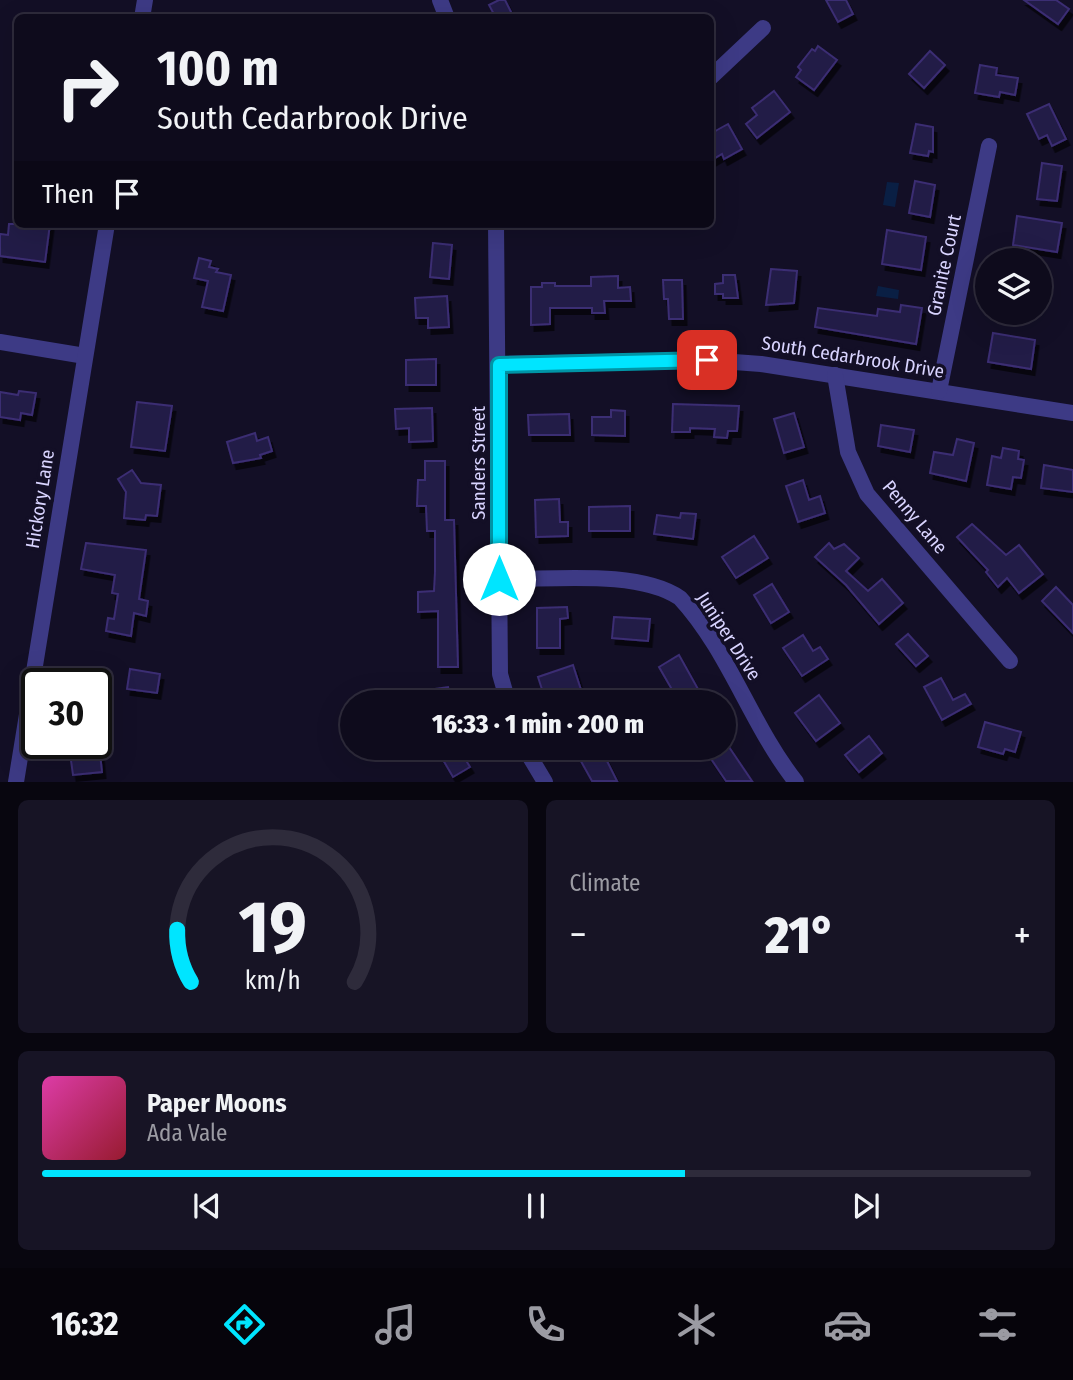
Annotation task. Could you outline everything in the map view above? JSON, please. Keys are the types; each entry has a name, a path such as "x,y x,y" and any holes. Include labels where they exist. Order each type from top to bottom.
{"street":[{"path":"714,74 763,29"},
{"name":"Granite Court","path":"939,391 989,146"},
{"name":"Hickory Lane","path":"16,782 106,228"},
{"name":"Sanders Street","path":"496,228 500,674 505,690"},
{"path":"0,342 85,356"},
{"name":"South Cedarbrook Drive","path":"499,365 707,360 761,364 1073,413"},
{"name":"Penny Lane","path":"835,375 848,452 867,494 1010,661"},
{"name":"Juniper Drive","path":"499,579 622,580 667,589 680,598 706,633 781,763 796,782"},
{"path":"532,760 545,782"}],"water":[{"path":"887,182 899,183 895,207 883,205"},
{"path":"878,286 899,290 898,299 876,296"}],"building":[{"path":"505,0 512,14 494,14 489,5"},
{"path":"826,0 846,0 853,14 838,22"},
{"path":"1024,0 1056,0 1069,9 1058,24"},
{"path":"818,46 837,60 814,90 796,77 801,70 798,67 812,49 815,51"},
{"path":"930,51 945,65 924,88 909,74"},
{"path":"980,65 997,68 996,75 1018,78 1015,95 1000,92 999,97 975,93"},
{"path":"774,91 790,112 757,138 746,124 757,115 752,108"},
{"path":"1049,104 1066,139 1052,146 1047,135 1039,139 1027,114"},
{"path":"728,124 742,149 724,159 722,154 714,159 714,132"},
{"path":"916,124 933,127 933,152 929,151 928,156 910,153"},
{"path":"1042,163 1062,166 1057,201 1037,199"},
{"path":"915,181 935,185 930,217 909,213"},
{"path":"1017,216 1062,223 1057,252 1052,251 1052,248 1013,245"},
{"path":"9,224 14,224 14,228 49,228 45,262 0,256 0,234 8,235"},
{"path":"887,230 926,237 921,270 882,264"},
{"path":"433,243 452,245 449,279 430,277"},
{"path":"199,258 211,261 209,267 218,269 216,272 231,275 223,311 202,307 208,281 194,278"},
{"path":"771,269 797,271 794,303 766,305"},
{"path":"723,275 735,275 738,298 723,298 723,294 715,294 715,284 723,283"},
{"path":"618,276 618,288 630,287 631,301 604,301 605,313 592,313 592,308 550,308 550,324 531,325 531,287 542,287 542,283 555,283 555,286 591,286 591,277"},
{"path":"663,280 682,280 683,319 669,319"},
{"path":"447,296 449,327 428,328 428,318 416,318 415,298"},
{"path":"901,305 922,308 916,344 815,327 818,308 877,316 878,309 900,312"},
{"path":"993,333 1035,340 1031,369 988,362"},
{"path":"436,359 436,385 406,385 406,360"},
{"path":"19,391 36,393 32,415 21,413 20,420 0,417 0,392 18,395"},
{"path":"137,402 172,406 165,451 131,447"},
{"path":"673,404 739,406 737,431 728,431 727,438 714,437 715,429 690,428 690,432 672,432"},
{"path":"432,408 433,441 409,442 409,428 396,429 395,409"},
{"path":"611,410 625,411 625,436 592,435 592,417 611,417"},
{"path":"794,413 804,447 784,453 774,419"},
{"path":"569,414 570,435 529,435 528,415"},
{"path":"881,425 914,430 910,452 878,446"},
{"path":"255,433 257,441 268,437 272,451 260,455 261,458 233,463 227,442"},
{"path":"957,439 974,443 966,481 930,473 934,452 953,455"},
{"path":"1003,448 1019,451 1018,459 1024,460 1021,478 1013,477 1011,489 987,485 992,456 1001,458"},
{"path":"425,461 445,461 445,520 454,520 458,667 438,667 438,611 418,612 418,592 434,591 435,572 435,531 427,531 426,506 417,506 418,480 425,480"},
{"path":"1044,465 1073,470 1073,492 1041,488"},
{"path":"132,470 141,483 161,485 157,516 146,515 145,520 124,518 126,492 118,479"},
{"path":"803,480 809,500 820,496 825,513 798,522 786,486"},
{"path":"559,499 560,522 568,522 568,536 536,537 535,500"},
{"path":"630,506 630,531 589,531 589,507"},
{"path":"681,513 696,514 693,539 654,534 657,515 680,518"},
{"path":"972,524 1006,555 1019,545 1043,574 1019,593 1007,578 998,587 986,572 988,570 957,537"},
{"path":"754,536 768,558 736,578 722,557"},
{"path":"86,543 146,550 139,599 148,601 146,616 134,613 131,636 106,631 108,618 114,619 118,594 112,593 115,575 81,569"},
{"path":"829,543 834,549 844,544 859,558 846,571 868,591 882,579 903,603 879,624 846,585 815,557"},
{"path":"772,584 789,612 771,623 754,595"},
{"path":"1056,587 1073,605 1073,633 1042,601"},
{"path":"567,607 568,618 560,619 560,648 537,648 537,608"},
{"path":"614,617 650,619 648,641 612,638"},
{"path":"908,634 928,656 916,666 896,644"},
{"path":"803,635 813,651 820,647 828,659 802,676 783,648"},
{"path":"679,655 698,689 672,690 659,667"},
{"path":"573,665 581,690 542,690 538,677"},
{"path":"130,669 160,674 157,693 127,689"},
{"path":"941,678 953,700 965,694 971,704 942,720 924,687"},
{"path":"448,687 449,690 427,690"},
{"path":"819,695 840,723 816,741 795,713"},
{"path":"985,722 1021,732 1015,752 1005,749 1003,754 978,747"},
{"path":"869,736 882,753 859,772 845,755"},
{"path":"736,757 752,781 726,781 712,760 736,760"},
{"path":"71,759 101,759 102,772 73,775"},
{"path":"443,760 466,760 470,767 453,777"},
{"path":"580,760 606,760 617,781 592,781"}],"route":[{"path":"499,579 499,365 595,360 707,360"}]}
